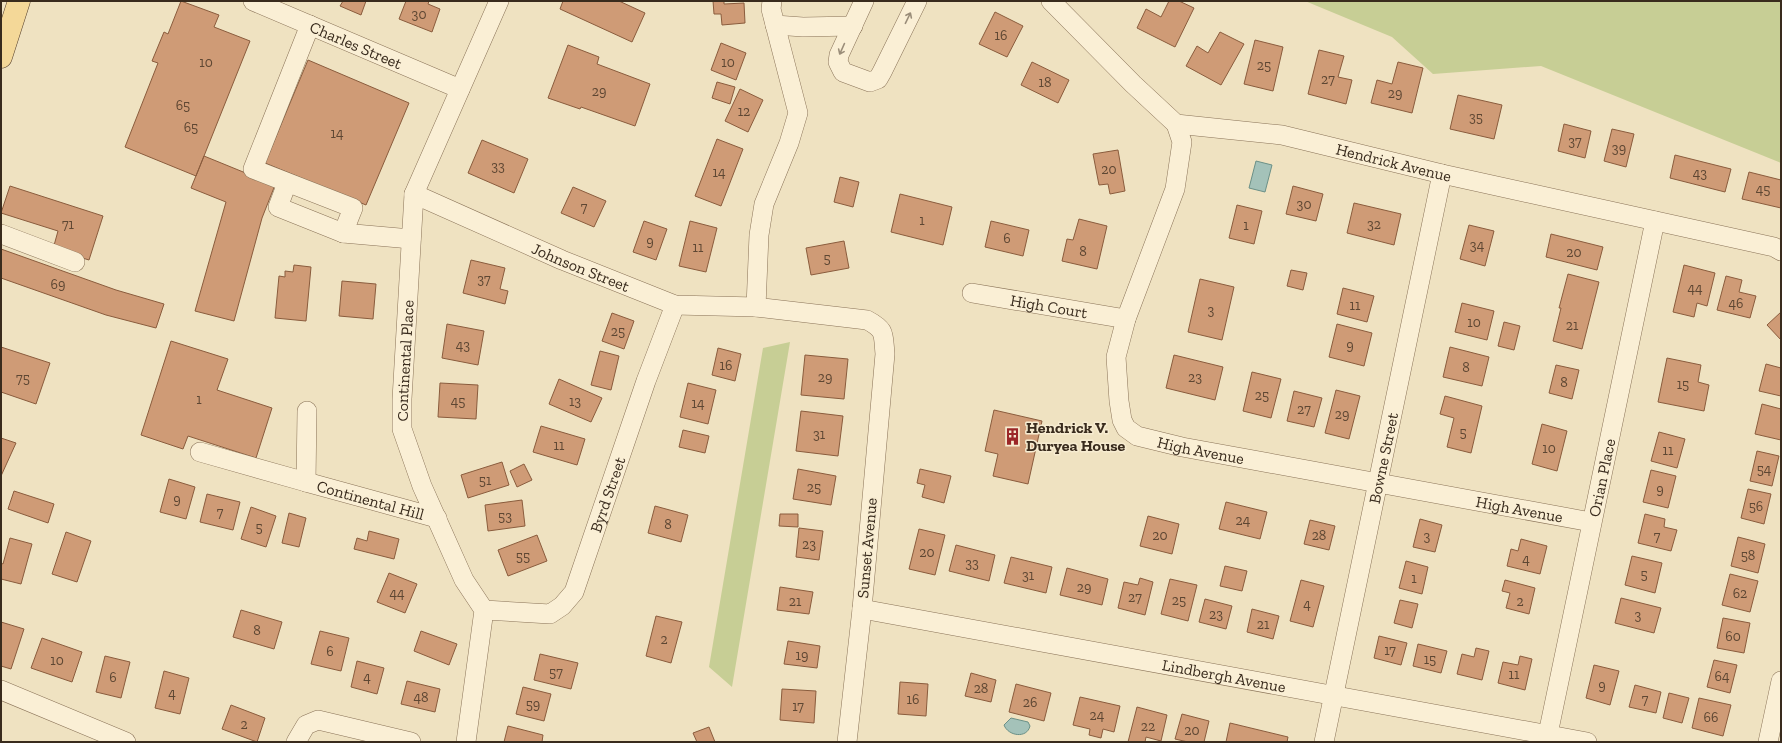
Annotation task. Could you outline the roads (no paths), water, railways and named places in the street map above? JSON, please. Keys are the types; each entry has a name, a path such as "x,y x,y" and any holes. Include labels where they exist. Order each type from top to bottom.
{"main road":[{"path":"1,57 19,1"}],"street":[{"name":"Charles Street","path":"254,1 460,89"},
{"name":"Continental Place","path":"484,610 464,580 422,486 402,429 402,400 414,194 499,1"},
{"path":"756,307 759,235 764,204 789,143 798,113 771,9 772,1"},
{"path":"864,1 839,55 838,62 843,72 870,82 878,79 917,1"},
{"path":"1051,1 1133,84 1176,124"},
{"path":"310,25 253,169 353,208 343,233"},
{"path":"775,25 803,27 853,26"},
{"name":"Hendrick Avenue","path":"1176,124 1282,135 1442,174 1774,247 1781,251"},
{"name":"High Avenue","path":"1176,124 1182,142 1175,189 1126,319 1116,357 1119,401 1122,420 1126,428 1137,436 1182,447 1591,522"},
{"name":"Bowne Street","path":"1324,742 1442,174"},
{"path":"287,183 278,208 343,233 411,238"},
{"name":"Johnson Street","path":"414,194 562,260 675,305 756,307 867,320 879,326 883,332 885,354"},
{"name":"Orian Place","path":"1548,734 1655,221"},
{"path":"1,234 75,262"},
{"name":"High Court","path":"972,292 1126,319"},
{"name":"Byrd Street","path":"484,610 550,614 562,606 574,592 646,381 675,305"},
{"name":"Sunset Avenue","path":"847,742 862,610 885,354"},
{"path":"306,482 307,411"},
{"name":"Continental Hill","path":"200,452 437,518"},
{"path":"466,742 484,610"},
{"name":"Lindbergh Avenue","path":"862,610 1587,742"},
{"path":"1768,742 1781,681"},
{"path":"1,690 126,742"},
{"path":"296,742 306,725 318,720 411,742"}],"water":[{"path":"1256,161 1272,165 1265,192 1249,188"},
{"path":"1011,718 1028,722 1030,726 1028,730 1022,734 1013,734 1009,732 1004,725"}],"place":[{"name":"Hendrick V. Duryea House","path":"1013,436"}]}
